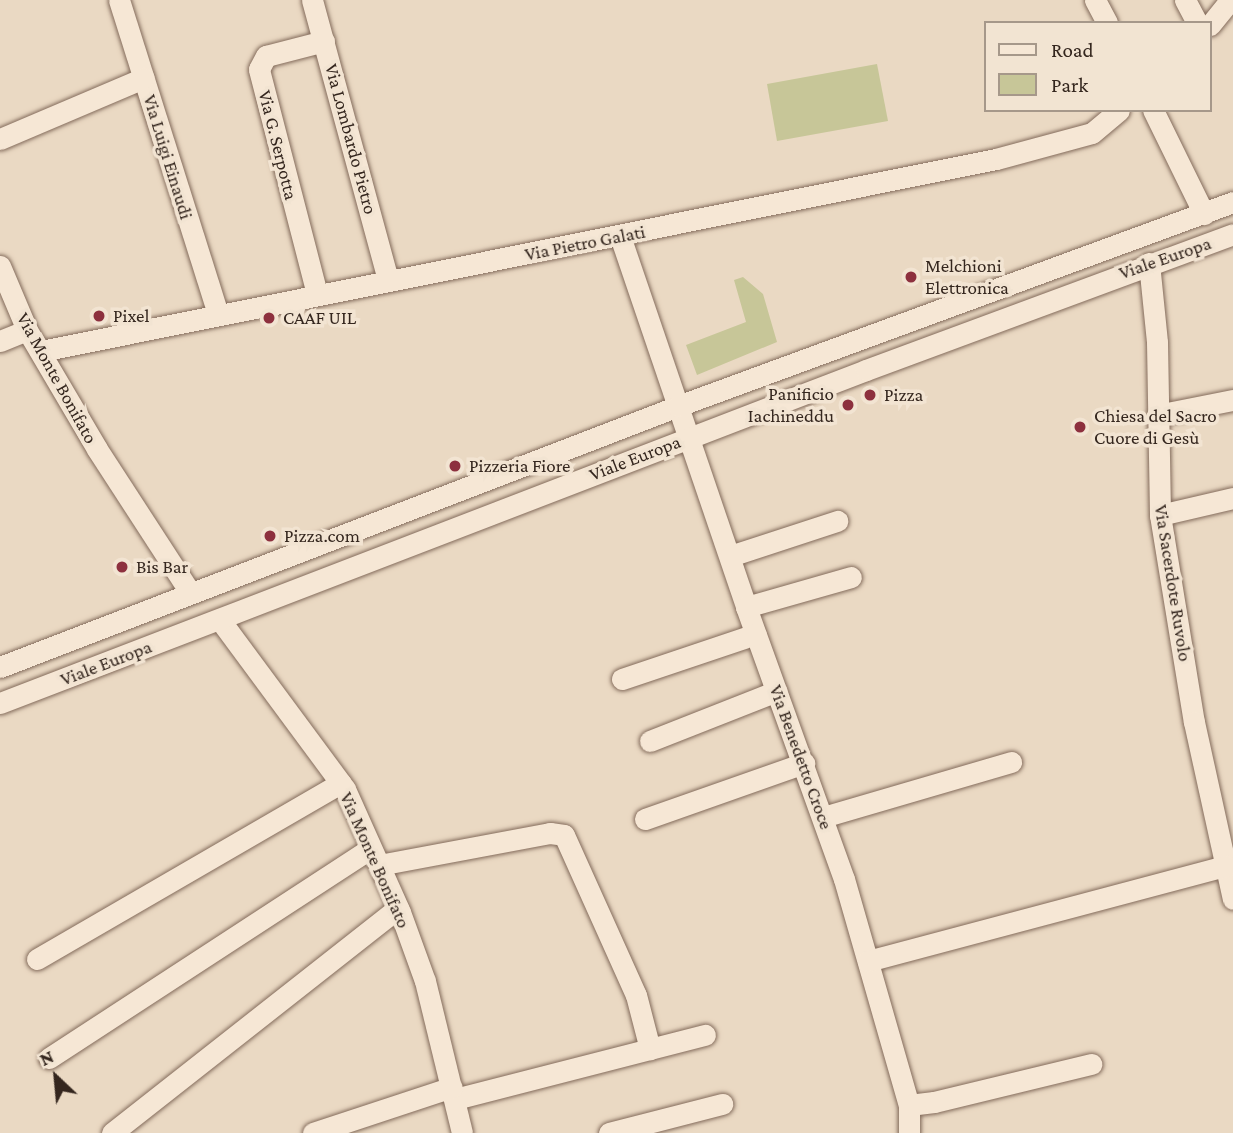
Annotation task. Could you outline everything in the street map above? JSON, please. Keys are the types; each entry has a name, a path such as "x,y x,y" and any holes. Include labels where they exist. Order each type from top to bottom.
{"street":[{"name":"Via Luigi Einaudi","path":"119,0 218,314"},
{"name":"Via Lombardo Pietro","path":"312,0 388,279"},
{"path":"1095,0 1106,21"},
{"path":"1185,0 1196,21"},
{"path":"1212,22 1230,0"},
{"name":"Via G. Serpotta","path":"317,294 259,69 266,56 324,41"},
{"path":"0,139 144,78"},
{"name":"Via Pietro Galati","path":"41,351 388,279 620,236 996,159 1092,133 1116,112"},
{"path":"1154,112 1204,214"},
{"name":"Viale Europa","path":"0,667 678,406 1233,202"},
{"name":"Viale Europa","path":"0,703 689,437 1149,263 1233,234"},
{"name":"Via Benedetto Croce","path":"620,236 746,607 823,817 909,1105 909,1133"},
{"name":"Via Sacerdote Ruvolo","path":"1149,263 1157,342 1160,515 1194,722 1227,852 1233,899"},
{"name":"Via Monte Bonifato","path":"0,266 27,330 97,449 190,593"},
{"path":"0,341 27,330"},
{"path":"1157,415 1233,400"},
{"path":"1160,515 1233,498"},
{"path":"730,556 837,521"},
{"path":"746,607 851,577"},
{"name":"Via Monte Bonifato","path":"220,620 341,783 398,908 425,981 462,1133"},
{"path":"622,679 756,634"},
{"path":"650,741 777,691"},
{"path":"823,817 1011,762"},
{"path":"645,819 804,763"},
{"path":"37,959 341,783"},
{"path":"49,1058 375,856 551,833 564,835 636,995 650,1049"},
{"path":"868,961 1227,852"},
{"path":"112,1133 398,908"},
{"path":"313,1133 453,1093 705,1035"},
{"path":"909,1105 934,1102 1091,1064"},
{"path":"609,1133 722,1104"}],"green space":[{"path":"877,64 888,121 777,141 767,84"},
{"path":"743,277 763,294 777,342 697,375 686,345 746,322 734,280"}],"place":[{"name":"Melchioni Elettronica","path":"911,277"},
{"name":"Pixel","path":"99,316"},
{"name":"CAAF UIL","path":"269,318"},
{"name":"Pizza","path":"870,395"},
{"name":"Panificio Iachineddu","path":"848,405"},
{"name":"Chiesa del Sacro Cuore di Gesù","path":"1080,427"},
{"name":"Pizzeria Fiore","path":"455,466"},
{"name":"Pizza.com","path":"270,536"},
{"name":"Bis Bar","path":"122,567"}]}
